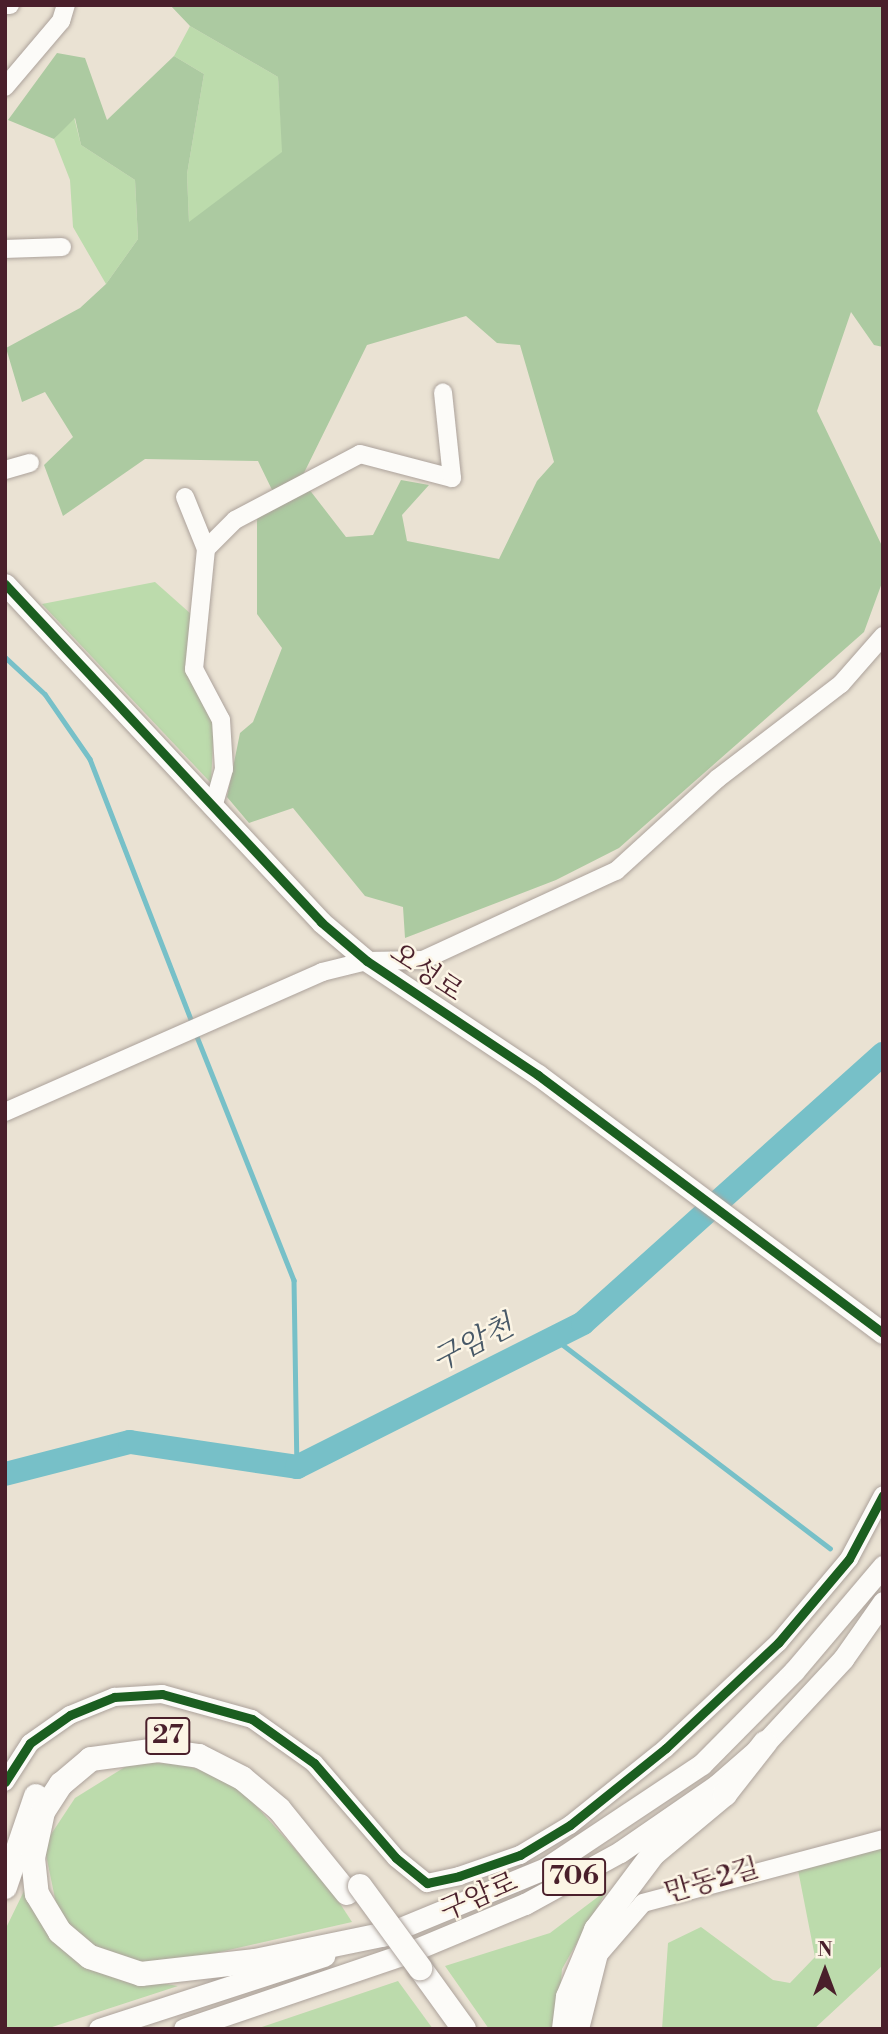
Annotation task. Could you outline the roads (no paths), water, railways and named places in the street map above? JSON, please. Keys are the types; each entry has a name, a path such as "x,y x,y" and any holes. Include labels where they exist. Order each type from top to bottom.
{"highway":[{"name":"27","path":"5,1887 35,1797 57,1768 100,1739 144,1734 187,1738 242,1761 278,1790 354,1890"},
{"path":"564,2029 568,1997 596,1930 653,1854 724,1794 765,1742"},
{"path":"386,1934 255,1961 141,1975 90,1957 60,1932 37,1894 33,1858 43,1812 61,1784 91,1759 158,1750 199,1756 242,1778 279,1809 354,1890 414,1971 464,2029"},
{"path":"414,1971 448,2029"}],"main road":[{"name":"오성로","path":"5,584 214,803 265,867 366,961 538,1075 883,1333"},
{"name":"구암로","path":"99,2029 386,1934 546,1868 702,1764 794,1671 880,1567"},
{"name":"구암로","path":"184,2029 407,1953 525,1904 620,1852 717,1785 765,1742 843,1659 883,1602"}],"street":[{"path":"5,87 61,20 66,5"},
{"path":"5,249 62,247"},
{"path":"206,549 235,520 360,454 452,478 443,392"},
{"path":"5,470 30,463"},
{"path":"185,497 206,549 194,669 221,720 224,769 214,803"},
{"path":"5,1112 212,1017 366,961 423,960 616,871 717,779 841,684 883,636"},
{"path":"5,1782 30,1743 70,1715 114,1697 162,1694 252,1719 314,1763 396,1858 427,1884 459,1876 520,1855 570,1825 666,1748 778,1643 849,1559 883,1494"},
{"name":"만동2길","path":"580,2029 599,1954 643,1903 883,1839"}],"waterway":[{"path":"5,657 45,694 90,759 193,1025"},
{"path":"196,1034 294,1280 297,1467"},
{"name":"구암천","path":"5,1474 130,1442 297,1467 583,1323 883,1054"},
{"path":"554,1338 830,1548"}]}
